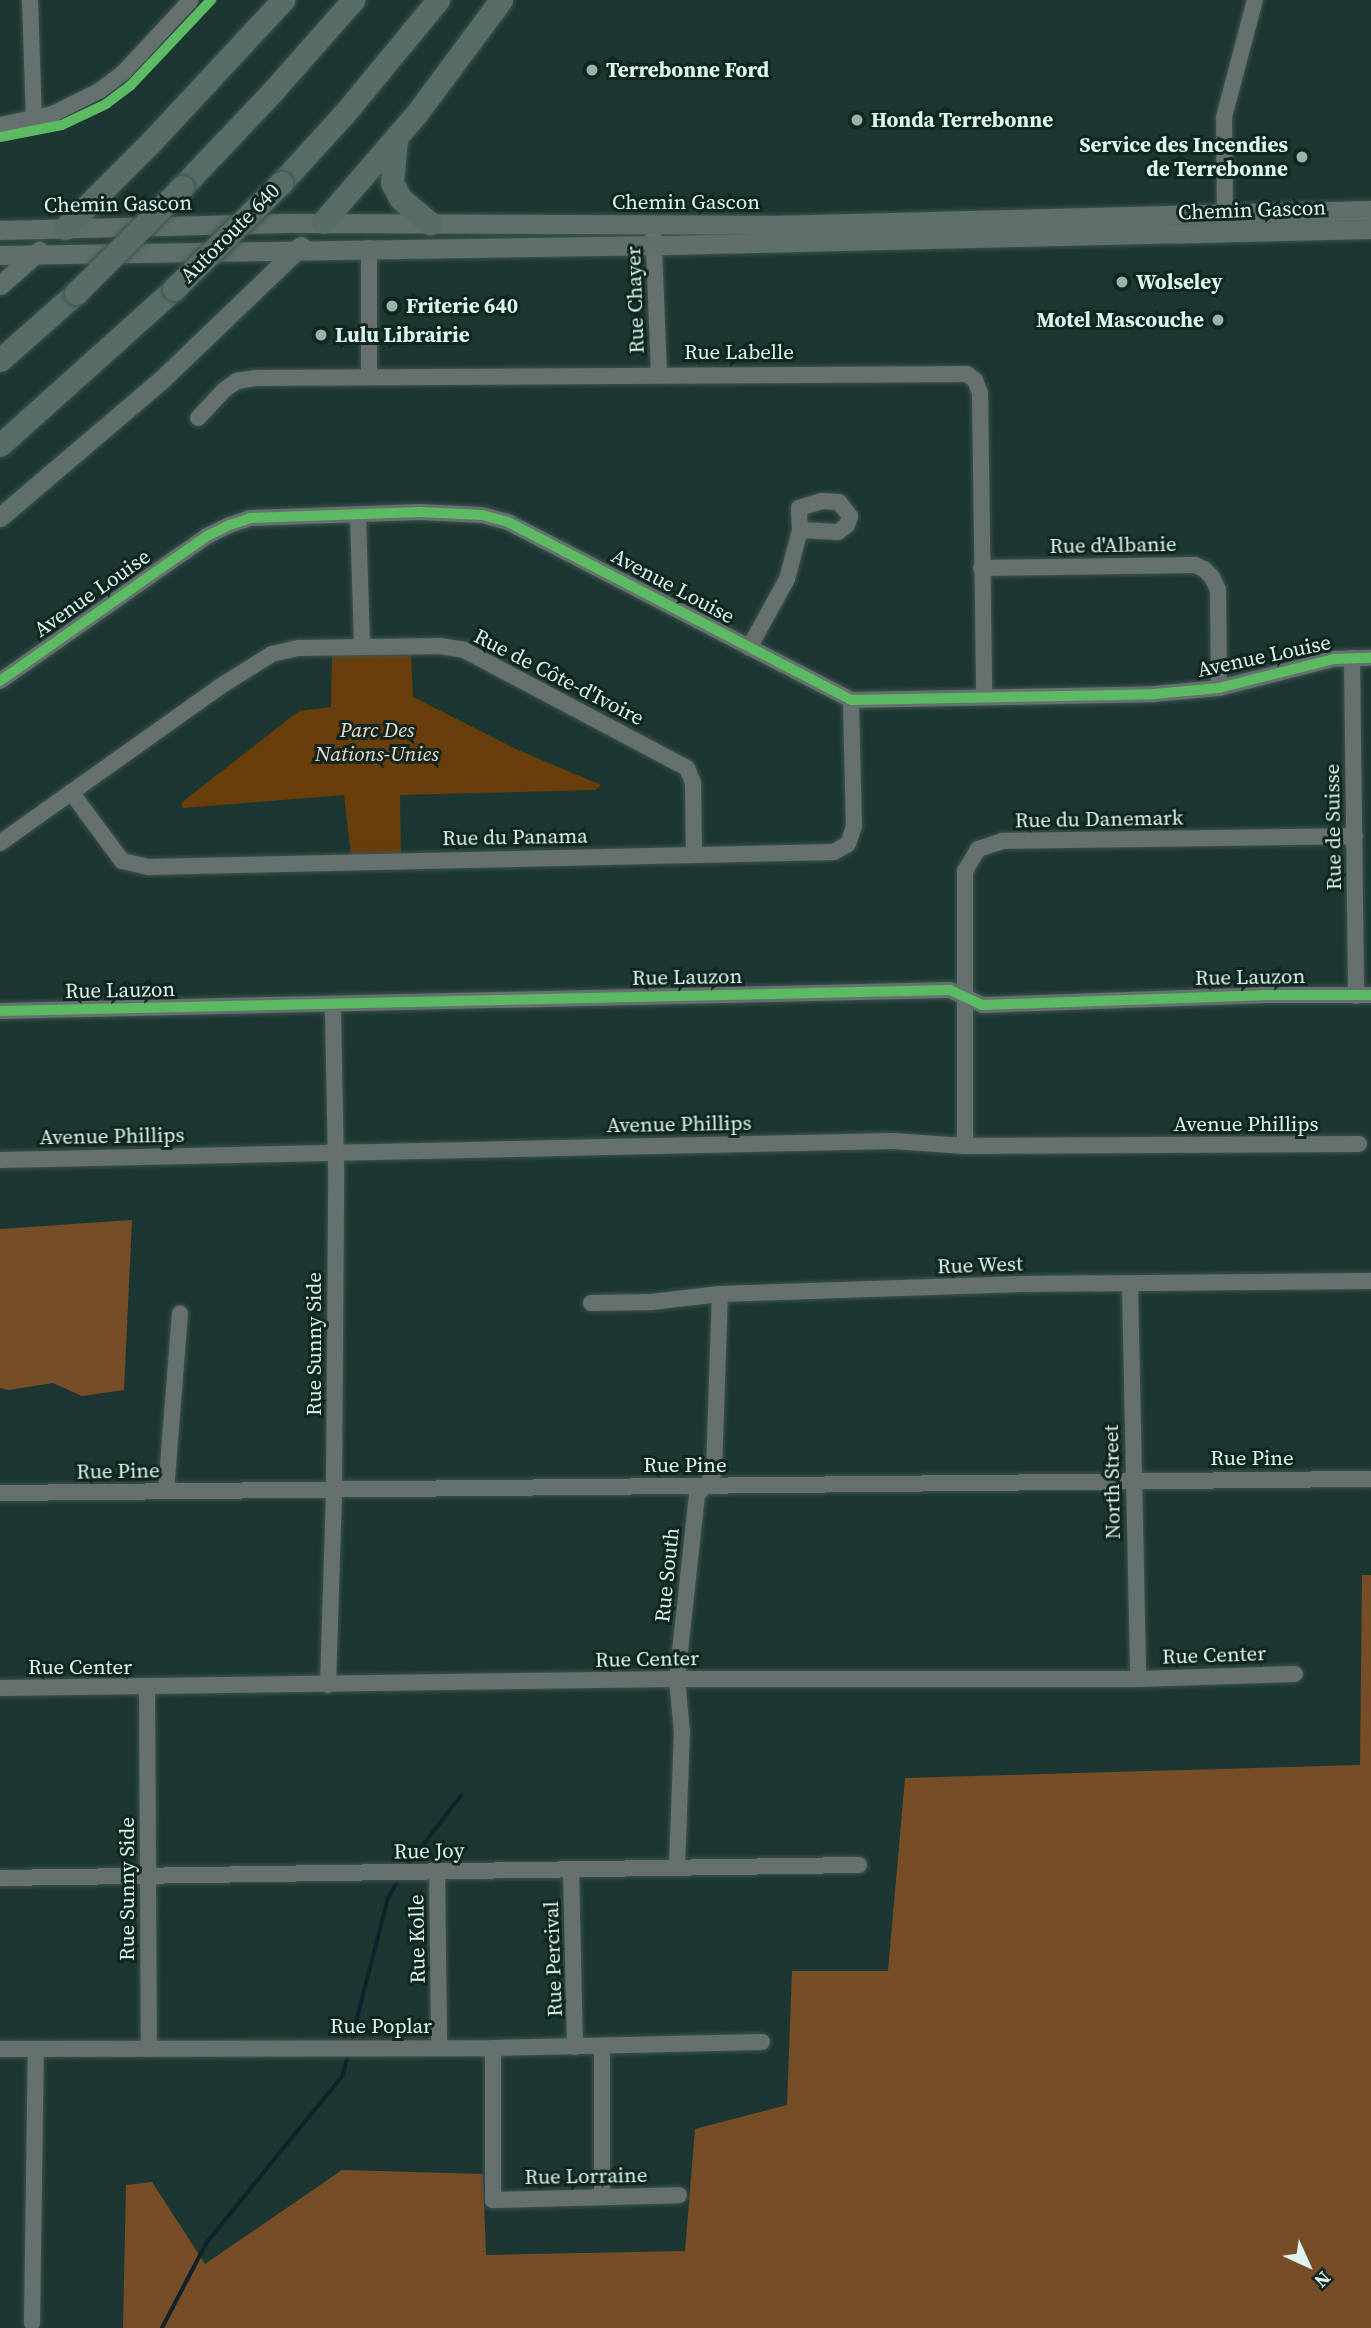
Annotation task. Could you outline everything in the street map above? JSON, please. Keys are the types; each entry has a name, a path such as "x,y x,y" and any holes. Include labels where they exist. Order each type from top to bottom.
{"highway":[{"path":"65,228 151,142 282,0"},
{"path":"0,360 76,293 183,187 353,0"},
{"name":"Autoroute 640","path":"0,445 174,289 281,183 344,114 439,0"},
{"path":"324,222 396,139 501,0"},
{"path":"396,139 392,183 401,199 430,223"}],"main road":[{"name":"Chemin Gascon","path":"0,230 324,222 770,225 1371,210"},
{"path":"0,517 137,402 324,222"},
{"path":"0,285 65,228"},
{"name":"Chemin Gascon","path":"0,255 654,245 1371,229"}],"street":[{"path":"30,0 34,118"},
{"path":"0,125 68,108 109,84 191,0"},
{"path":"1224,233 1224,117 1255,0"},
{"name":"Rue Chayer","path":"653,224 659,374"},
{"path":"369,248 369,377"},
{"name":"Rue Labelle","path":"198,418 224,390 237,382 274,377 967,374 975,380 980,393 984,696"},
{"name":"Avenue Louise","path":"0,681 206,536 230,525 250,518 420,512 494,517 851,700 1154,694 1219,688 1334,659 1371,658"},
{"path":"358,516 362,646"},
{"path":"749,648 787,579 800,530"},
{"name":"Rue d'Albanie","path":"981,568 1195,565 1204,569 1212,577 1217,590 1219,688"},
{"name":"Rue de Côte-d'Ivoire","path":"0,843 224,684 272,654 299,648 440,646 464,650 673,758 687,768 693,783 694,854"},
{"name":"Rue de Suisse","path":"1352,658 1354,836 1364,995"},
{"name":"Rue du Panama","path":"71,792 122,861 148,867 834,852 848,844 854,827 851,700"},
{"name":"Rue du Danemark","path":"965,1146 965,871 978,849 1002,841 1354,836"},
{"name":"Rue Lauzon","path":"0,1011 953,990 982,1004 1263,995 1364,995"},
{"name":"Rue Sunny Side","path":"328,1685 334,1489 336,1153 333,1005"},
{"name":"Avenue Phillips","path":"0,1160 893,1141 965,1146 1359,1144"},
{"name":"Rue West","path":"591,1303 651,1302 720,1294 1022,1284 1371,1281"},
{"name":"North Street","path":"1130,1285 1138,1679"},
{"name":"Rue South","path":"677,1867 682,1732 677,1679 696,1495 714,1471 720,1294"},
{"path":"166,1491 180,1314"},
{"name":"Rue Pine","path":"0,1493 1371,1479"},
{"name":"Rue Center","path":"0,1688 677,1679 1138,1679 1295,1674"},
{"name":"Rue Sunny Side","path":"147,1687 149,2049"},
{"name":"Rue Joy","path":"0,1878 859,1865"},
{"name":"Rue Percival","path":"571,1870 575,2047"},
{"name":"Rue Kolle","path":"437,1872 439,2047"},
{"name":"Rue Poplar","path":"0,2049 493,2048 762,2042"},
{"path":"602,2046 602,2197"},
{"name":"Rue Lorraine","path":"493,2048 493,2200 679,2195"},
{"path":"32,2323 36,2050"}],"green space":[{"name":"Parc Des Nations-Unies","path":"332,653 411,654 413,697 518,750 601,785 595,790 400,795 401,854 351,855 344,795 183,808 181,803 299,711 331,707"}],"shaded area":[{"path":"132,1220 124,1390 82,1396 53,1383 9,1390 0,1388 0,1229"},
{"path":"1362,1575 1371,1575 1371,2328 123,2328 126,2185 152,2182 205,2264 342,2170 483,2174 486,2255 685,2251 695,2129 787,2105 792,1971 888,1971 905,1778 1360,1765"}],"waterway":[{"path":"407,1866 461,1796"},
{"path":"352,2038 388,1898 399,1879"},
{"path":"162,2328 207,2242 343,2075 347,2057"}],"cycle path":[{"path":"0,137 62,125 106,104 131,85 211,0"},
{"path":"0,681 207,536 230,525 250,518 420,512 482,515 508,522 851,700 1154,694 1219,688 1334,659 1371,658"},
{"path":"0,1011 950,990 982,1005 1263,995 1371,995"}],"place":[{"name":"Terrebonne Ford","path":"592,70"},
{"name":"Honda Terrebonne","path":"857,120"},
{"name":"Service des Incendies de Terrebonne","path":"1302,157"},
{"name":"Wolseley","path":"1122,282"},
{"name":"Friterie 640","path":"392,306"},
{"name":"Motel Mascouche","path":"1218,320"},
{"name":"Lulu Librairie","path":"321,335"}]}
